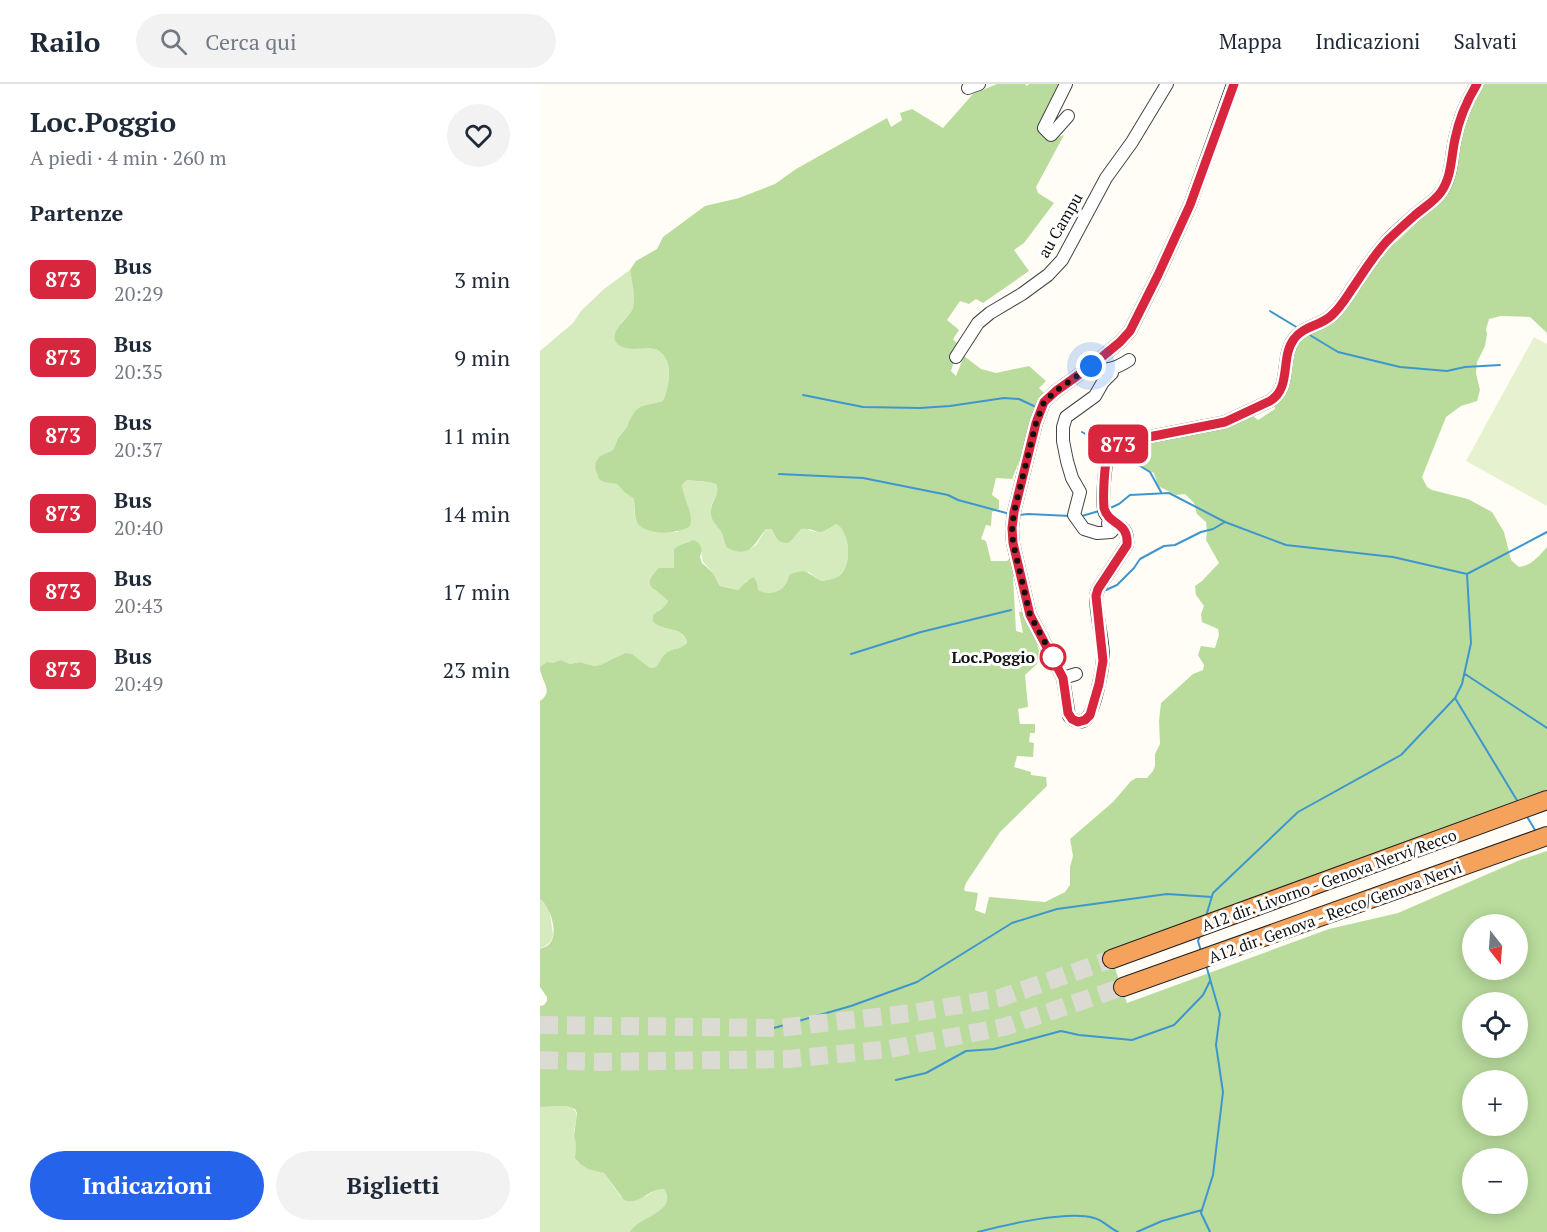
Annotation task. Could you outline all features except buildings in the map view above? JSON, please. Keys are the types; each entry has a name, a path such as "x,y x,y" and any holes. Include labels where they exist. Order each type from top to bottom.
{"highway":[{"name":"A12 dir. Livorno - Genova Nervi/Recco","path":"1112,960 1547,800"},
{"name":"A12 dir. Genova - Recco/Genova Nervi","path":"1123,987 1547,836"}],"street":[{"path":"1066,84 1044,128 1051,135 1068,116"},
{"name":"au Campu","path":"956,357 978,323 990,313 1023,294 1048,275 1062,260 1106,178 1132,142 1167,84"},
{"path":"1106,513 1126,531 1127,545 1098,589 1096,596 1103,661 1090,715 1078,722 1069,716 1063,678 1030,615 1013,543 1014,512 1036,423 1044,402 1091,366 1130,331 1190,205 1233,84"},
{"path":"1112,369 1112,373 1103,382 1095,396 1066,417 1063,427 1067,461 1072,478 1080,492 1074,515 1083,529 1097,533 1113,530 1108,524 1106,513 1107,458 1112,449 1123,442 1225,422 1274,400 1283,384 1290,346 1295,338 1303,331 1331,317 1340,308 1386,242 1443,190 1449,177 1454,142 1464,106 1477,84"},
{"path":"1056,391 1058,382 1136,317"},
{"path":"1091,366 1097,369 1112,369 1129,360"},
{"path":"1063,678 1076,674"}],"green space":[{"path":"997,84 1025,84 1027,86 1029,84 1065,84 1043,131 1048,141 1064,135 1036,187 1038,193 1054,203 1024,243 1014,250 1029,271 983,303 976,299 969,304 960,301 947,320 959,330 953,339 959,345 951,371 956,376 964,356 981,369 996,373 1029,366 1046,381 1039,388 1046,395 1012,479 996,478 992,495 999,500 999,509 992,512 991,526 986,525 981,539 986,541 991,561 1007,561 1012,556 1018,572 1013,577 1016,631 1023,633 1019,612 1027,610 1039,651 1037,664 1025,675 1028,707 1018,709 1020,724 1035,724 1035,733 1030,733 1029,742 1034,743 1033,757 1017,756 1014,767 1031,772 1031,775 1046,777 1047,786 1000,832 966,883 965,891 978,893 975,910 985,914 989,897 1045,902 1065,892 1070,885 1070,867 1073,856 1070,839 1113,802 1131,781 1136,778 1147,778 1153,771 1155,754 1160,744 1161,703 1193,674 1203,670 1204,665 1198,655 1201,646 1215,648 1219,635 1218,629 1202,622 1201,614 1204,606 1196,595 1195,586 1219,563 1206,540 1206,522 1197,514 1194,503 1185,494 1176,495 1158,486 1154,473 1124,460 1119,455 1119,450 1228,426 1252,415 1258,420 1275,409 1274,404 1281,398 1288,385 1296,346 1299,342 1391,246 1433,207 1466,115 1482,84 1547,84 1547,333 1530,317 1501,316 1489,319 1485,346 1477,362 1476,373 1480,390 1477,401 1461,406 1446,417 1422,477 1427,487 1432,490 1468,499 1492,512 1504,532 1511,560 1519,567 1531,563 1547,547 1547,793 1110,954 1127,1003 1329,929 1398,913 1520,860 1547,851 1547,1232 630,1232 640,1222 662,1209 667,1197 664,1189 653,1191 635,1201 624,1200 604,1173 588,1169 575,1158 574,1136 577,1113 575,1109 567,1106 540,1107 540,1006 544,1005 547,997 540,987 540,949 551,942 554,930 550,912 540,899 540,701 547,689 540,667 547,662 561,660 570,664 580,662 594,666 625,653 632,654 650,668 656,667 667,652 685,645 687,643 682,634 653,622 653,615 668,601 652,587 650,580 659,568 674,568 674,549 693,540 699,543 702,550 700,557 702,563 713,573 720,586 738,590 754,577 758,590 773,593 785,585 789,575 799,571 806,572 821,581 833,579 843,571 848,557 847,541 841,528 836,524 820,532 801,529 788,543 778,539 772,529 766,529 754,545 746,551 734,551 726,547 722,533 711,516 711,507 717,494 716,484 706,482 687,480 682,485 691,516 690,526 678,531 662,533 647,530 637,522 634,499 617,484 599,479 595,468 600,456 613,450 636,410 642,406 663,401 668,384 667,361 661,353 656,349 623,347 614,338 618,328 633,308 634,294 630,270 636,261 657,249 663,237 705,206 739,198 775,184 796,169 887,118 891,127 902,120 900,113 912,109 943,128 973,94"},
{"path":"630,270 634,306 621,323 638,349 656,349 663,355 667,361 669,378 663,401 642,406 629,421 613,450 600,456 605,482 617,484 634,499 635,517 638,523 651,531 678,532 688,506 682,492 682,485 687,480 706,482 716,484 718,491 711,507 711,514 722,533 726,547 750,549 756,545 766,529 772,529 793,539 801,529 807,528 821,532 836,524 841,528 847,541 848,557 843,571 835,578 820,581 809,572 789,575 783,587 768,594 759,591 747,580 738,590 720,586 704,562 702,550 693,540 686,542 676,550 674,568 654,590 665,596 668,601 665,607 659,610 653,622 682,634 687,643 685,645 667,652 656,667 650,668 625,653 594,666 580,662 570,664 561,660 540,667 540,351 573,323 581,311 604,289"},
{"path":"1534,337 1547,344 1547,506 1466,461"},
{"path":"540,899 549,908 553,934 550,942 540,949"},
{"path":"567,1106 576,1113 575,1155 581,1165 604,1173 621,1197 643,1197 656,1190 664,1189 667,1197 662,1209 630,1232 540,1232 540,1107"}],"waterway":[{"path":"1270,311 1298,328"},
{"path":"1308,334 1338,352 1400,367 1447,371 1465,367 1500,365"},
{"path":"803,395 863,407 920,408 1004,398 1019,399 1036,407"},
{"path":"1082,432 1108,447"},
{"path":"1115,451 1150,472 1161,492"},
{"path":"779,474 863,478 948,495 958,500 1010,514"},
{"path":"1108,509 1130,495 1169,493 1225,522 1286,545 1393,557 1467,574 1547,532"},
{"path":"1082,516 1099,511"},
{"path":"1019,515 1070,516"},
{"path":"1106,590 1117,585 1140,559 1164,546 1175,545 1225,522"},
{"path":"1206,916 1213,893 1298,812 1401,755 1455,698 1462,684 1471,643 1467,574"},
{"path":"851,654 921,632 1011,610"},
{"path":"1465,674 1547,728"},
{"path":"1455,698 1518,802"},
{"path":"1526,815 1535,830"},
{"path":"767,1030 851,1006 917,982 1012,923 1057,909 1167,894 1212,897"},
{"path":"1200,936 1198,941 1201,951"},
{"path":"1206,965 1220,1014 1216,1045 1223,1092 1213,1175 1201,1213 1210,1232"},
{"path":"896,1080 926,1073 966,1051 994,1049 1061,1031 1132,1040 1174,1025 1203,995 1210,981"},
{"path":"1137,1232 1162,1221 1202,1210"},
{"path":"978,1232 1036,1219 1069,1216 1097,1219 1118,1232"}],"tunnel":[{"path":"540,1025 778,1028 913,1013 1000,998 1112,959"},
{"path":"540,1060 598,1062 789,1059 890,1049 1004,1027 1123,987"}],"bus line":[{"name":"873","path":"1234,84 1190,205 1130,331 1091,366 1044,402 1036,423 1014,512 1013,543 1030,615 1063,678 1069,716 1078,722 1090,715 1103,661 1096,596 1098,589 1127,545 1128,537 1126,531 1105,513 1103,500 1107,458 1110,451 1123,442 1225,422 1274,400 1283,384 1290,346 1295,338 1306,329 1331,317 1340,308 1386,242 1443,190 1449,177 1454,142 1464,106 1477,84"}],"place":[{"name":"Loc.Poggio","path":"1053,657"}],"route":[{"path":"1053,657 1054,659 1030,615 1013,543 1014,512 1036,423 1044,402 1091,366"}]}
